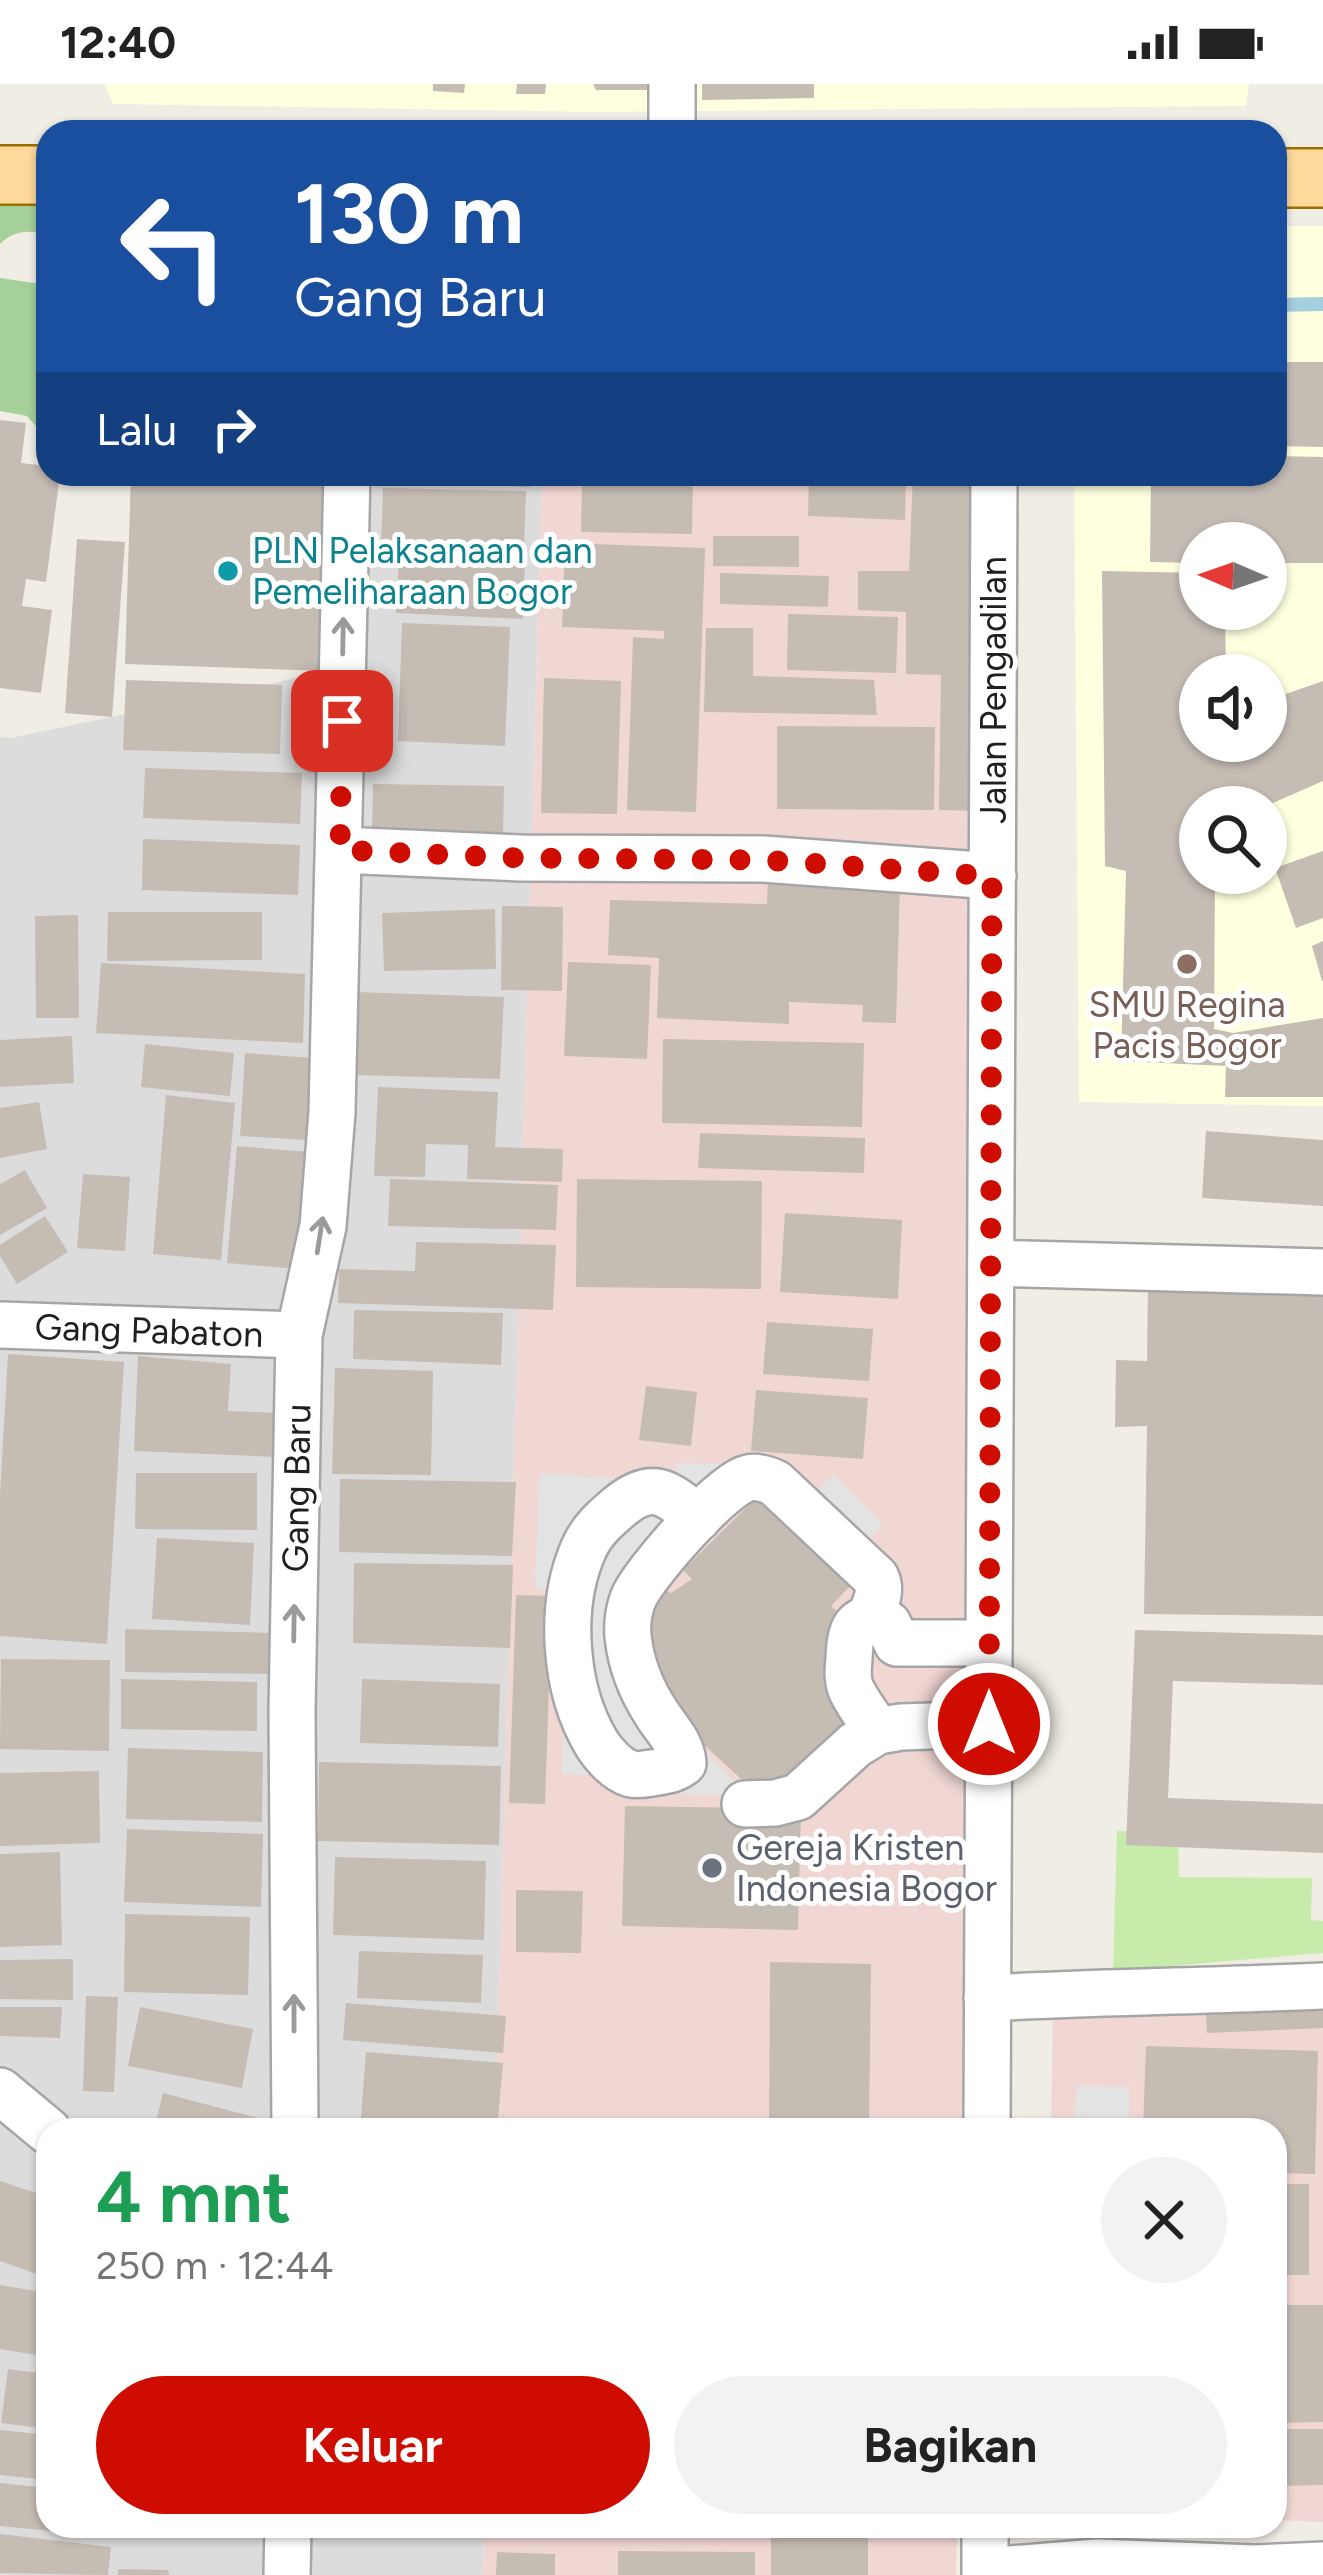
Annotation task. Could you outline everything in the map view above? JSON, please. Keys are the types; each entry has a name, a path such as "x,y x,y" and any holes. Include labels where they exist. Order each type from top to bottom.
{"main road":[{"path":"0,175 36,175"},
{"path":"1287,178 1323,178"}],"street":[{"path":"672,84 672,120"},
{"name":"Gang Baru","path":"295,2118 292,1710 299,1334 323,1226 332,1112 347,486"},
{"name":"Jalan Pengadilan","path":"987,2118 994,486"},
{"path":"340,850 521,858 764,860 992,876"},
{"path":"991,1263 1323,1272"},
{"name":"Gang Pabaton","path":"0,1325 299,1334"},
{"path":"698,1517 660,1492 644,1490 632,1496 598,1524 574,1581 569,1618 577,1701 604,1755 631,1774 677,1768 683,1762 681,1748 641,1688 632,1662 627,1630 631,1602 644,1578 698,1517 737,1482 761,1477 775,1483 876,1578 879,1594 869,1620"},
{"path":"878,1731 848,1684 849,1638 863,1620 875,1618 888,1624 897,1643 989,1643"},
{"path":"745,1804 798,1797 855,1745 878,1731 989,1724"},
{"path":"987,1998 1323,1986"},
{"path":"0,2091 36,2121"},
{"path":"287,2575 288,2538"},
{"path":"985,2557 1254,2568 1323,2565"}],"shaded area":[{"path":"104,84 1249,84 1246,106 591,112 113,104"},
{"path":"1287,226 1323,226 1323,1106 1079,1102 1074,486 1287,486"},
{"path":"373,486 542,486 495,2118 36,2118 36,2538 484,2538 483,2575 0,2575 0,737 335,670"},
{"path":"542,486 971,486 968,1724 962,2118 495,2118"},
{"path":"787,1461 653,1590 668,1712 748,1796 622,1792 620,1776 562,1774 564,1590 535,1588 540,1473 674,1483 677,1464"},
{"path":"833,1475 883,1525 862,1547 795,1512"},
{"path":"1053,2007 1323,2009 1323,2522 1287,2520 1287,2118 1051,2118"},
{"path":"1076,2086 1129,2087 1129,2118 1075,2118"},
{"path":"484,2538 957,2538 956,2575 483,2575"}],"green space":[{"path":"0,196 36,198 36,232 22,232 0,244"},
{"path":"0,278 36,283 36,426 27,416 0,411"},
{"path":"1117,1831 1178,1833 1179,1877 1312,1878 1311,1920 1323,1921 1323,1953 1113,1971"}],"building":[{"path":"433,84 465,84 464,93 433,91"},
{"path":"517,84 546,84 545,94 516,94"},
{"path":"593,84 662,84 662,90 596,90"},
{"path":"702,84 814,84 814,98 702,100"},
{"path":"1287,362 1323,362 1323,447 1287,446"},
{"path":"0,420 26,423 21,463 36,465 36,486 58,486 46,582 26,579 22,606 52,610 41,693 0,688"},
{"path":"1287,456 1323,457 1323,563 1287,563 1287,522 1179,522 1179,563 1150,562 1151,486 1287,486"},
{"name":"PLN Pelaksanaan dan Pemeliharaan Bogor","path":"131,486 331,486 325,671 125,664"},
{"path":"582,486 693,486 692,534 581,532"},
{"path":"809,486 906,486 905,520 808,516"},
{"path":"913,486 987,486 980,811 939,810 941,675 906,674 906,612 858,610 858,571 909,571"},
{"path":"383,488 526,491 524,549 381,544"},
{"path":"713,536 799,536 799,567 713,566"},
{"path":"77,539 125,542 112,717 65,713"},
{"path":"565,543 705,548 696,812 627,810 633,637 664,639 664,631 562,627"},
{"path":"399,555 525,560 523,619 396,613"},
{"path":"1102,571 1179,573 1179,630 1225,630 1226,654 1179,654 1179,762 1287,762 1287,694 1323,681 1323,781 1287,797 1287,786 1179,786 1179,894 1215,894 1214,1029 1233,1033 1323,1018 1323,1097 1225,1097 1226,1066 1121,1061 1126,871 1105,866"},
{"path":"720,573 829,576 828,607 720,604"},
{"path":"788,614 898,617 896,673 787,670"},
{"path":"402,623 510,627 505,746 398,741"},
{"path":"706,628 753,628 753,676 874,680 877,715 704,712"},
{"path":"544,678 621,681 617,814 541,813"},
{"path":"126,680 282,685 280,754 123,750"},
{"path":"777,726 935,727 934,810 777,809"},
{"path":"145,768 302,773 300,824 143,818"},
{"path":"373,784 504,786 503,836 372,834"},
{"path":"143,839 300,845 298,895 142,890"},
{"path":"1323,851 1323,918 1296,928 1284,894 1287,864"},
{"path":"768,878 900,884 896,1023 862,1022 863,1005 789,1002 789,1024 657,1018 659,958 608,955 610,900 767,904"},
{"path":"502,906 563,907 562,991 501,990"},
{"path":"495,909 496,969 384,971 382,913"},
{"path":"108,912 262,912 262,960 107,961"},
{"path":"78,915 79,1018 36,1018 35,916"},
{"path":"1323,941 1323,981 1322,981 1312,946"},
{"path":"568,962 651,965 647,1059 564,1056"},
{"path":"101,963 305,974 303,1043 96,1033"},
{"path":"356,992 504,997 500,1079 353,1075"},
{"path":"72,1036 74,1083 0,1087 0,1040"},
{"path":"663,1039 864,1043 862,1127 662,1123"},
{"path":"145,1044 234,1053 230,1096 141,1087"},
{"path":"245,1053 312,1058 306,1140 240,1136"},
{"path":"378,1087 498,1092 495,1147 563,1149 562,1182 467,1179 468,1145 426,1144 425,1177 374,1176"},
{"path":"166,1095 235,1103 221,1260 153,1254"},
{"path":"39,1102 47,1149 0,1158 0,1108"},
{"path":"1206,1131 1323,1140 1323,1206 1202,1198"},
{"path":"700,1133 865,1138 864,1173 698,1168"},
{"path":"237,1146 309,1152 299,1269 227,1263"},
{"path":"25,1170 47,1208 0,1235 0,1184"},
{"path":"83,1174 130,1177 125,1251 77,1248"},
{"path":"390,1179 558,1185 556,1230 388,1226"},
{"path":"577,1179 762,1181 761,1289 576,1287"},
{"path":"785,1213 902,1220 898,1299 780,1292"},
{"path":"45,1216 68,1252 17,1284 0,1256 0,1245"},
{"path":"416,1242 556,1245 553,1310 338,1303 339,1269 415,1271"},
{"path":"1148,1280 1323,1282 1323,1616 1144,1614 1147,1426 1115,1427 1116,1360 1147,1361"},
{"path":"354,1310 503,1313 501,1365 353,1359"},
{"path":"767,1322 873,1329 869,1381 763,1374"},
{"path":"8,1354 124,1362 107,1644 0,1636 0,1495"},
{"path":"138,1356 231,1364 228,1411 280,1413 278,1457 134,1451"},
{"path":"335,1368 433,1371 431,1475 332,1474"},
{"path":"646,1386 697,1392 691,1446 639,1440"},
{"path":"756,1390 868,1398 863,1459 751,1451"},
{"path":"136,1473 257,1473 257,1530 135,1529"},
{"path":"340,1479 516,1482 512,1556 339,1552"},
{"path":"762,1492 854,1582 831,1606 845,1619 843,1673 825,1690 852,1716 766,1802 688,1730 691,1720 671,1693 662,1695 648,1644 651,1611 662,1588 671,1593 692,1579 683,1570"},
{"path":"157,1538 254,1543 250,1625 152,1619"},
{"path":"354,1563 513,1565 510,1648 353,1643"},
{"path":"516,1595 552,1596 545,1804 509,1803"},
{"path":"125,1629 270,1633 268,1674 125,1672"},
{"path":"1135,1630 1323,1635 1323,1685 1173,1681 1168,1798 1323,1804 1323,1853 1126,1845"},
{"path":"1,1659 110,1660 109,1751 0,1749"},
{"path":"121,1679 257,1682 257,1731 121,1729"},
{"path":"362,1679 500,1684 498,1747 360,1743"},
{"path":"128,1748 263,1752 262,1822 126,1819"},
{"path":"319,1762 501,1766 499,1845 318,1841"},
{"path":"99,1771 100,1843 0,1846 0,1773"},
{"name":"Gereja Kristen Indonesia Bogor","path":"625,1806 801,1809 798,1930 622,1926"},
{"path":"127,1829 263,1834 261,1907 124,1902"},
{"path":"60,1852 62,1945 0,1947 0,1854"},
{"path":"335,1857 486,1861 484,1940 333,1935"},
{"path":"516,1890 583,1891 581,1953 516,1952"},
{"path":"125,1914 250,1917 248,1995 124,1992"},
{"path":"359,1951 483,1955 481,2003 357,1998"},
{"path":"73,1959 73,2000 0,1999 0,1960"},
{"path":"770,1962 871,1964 869,2118 769,2118"},
{"path":"1323,1991 1323,2028 1207,2033 1205,1997"},
{"path":"86,1996 118,1997 114,2092 83,2091"},
{"path":"346,2003 506,2016 503,2053 343,2040"},
{"path":"0,2007 62,2007 60,2038 0,2036"},
{"path":"140,2007 253,2029 242,2088 128,2066"},
{"path":"1146,2046 1318,2051 1315,2174 1287,2173 1287,2118 1143,2118"},
{"path":"366,2052 503,2063 498,2118 361,2118"},
{"path":"163,2093 257,2118 157,2118"},
{"path":"0,2181 36,2193 36,2274 0,2261"},
{"path":"1287,2184 1309,2184 1309,2275 1287,2275"},
{"path":"0,2285 36,2291 36,2355 0,2349"},
{"path":"1287,2305 1323,2305 1323,2422 1287,2423"},
{"path":"8,2369 36,2372 36,2427 1,2423"},
{"path":"1287,2429 1323,2429 1323,2485 1287,2486"},
{"path":"0,2430 36,2434 36,2479 0,2475"},
{"path":"0,2483 36,2487 36,2530 0,2526"},
{"path":"0,2534 111,2547 108,2575 0,2573"},
{"path":"771,2538 868,2538 868,2575 771,2575"},
{"path":"618,2551 755,2552 755,2575 618,2575"},
{"path":"497,2552 555,2554 555,2575 496,2575"},
{"path":"118,2569 168,2570 169,2575 118,2575"}],"waterway":[{"path":"1287,305 1323,304"}],"place":[{"name":"PLN Pelaksanaan dan Pemeliharaan Bogor","path":"228,571"},
{"name":"SMU Regina Pacis Bogor","path":"1187,964"},
{"name":"Gereja Kristen Indonesia Bogor","path":"712,1868"}],"route":[{"path":"342,721 340,850 521,858 764,860 992,876 989,1724"}]}
